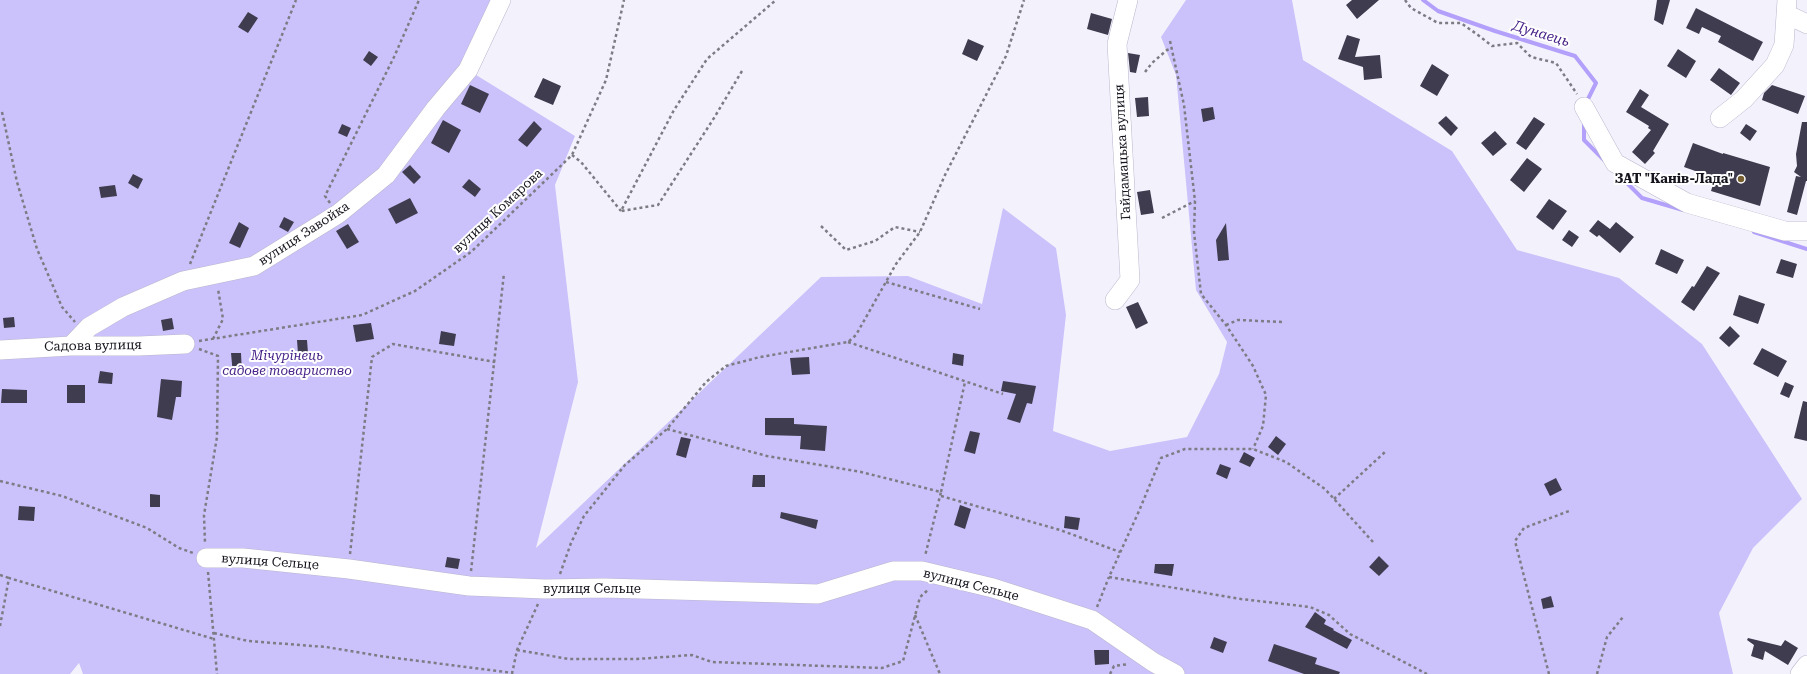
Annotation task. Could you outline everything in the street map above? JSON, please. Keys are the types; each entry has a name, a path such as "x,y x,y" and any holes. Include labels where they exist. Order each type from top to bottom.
{"street":[{"name":"вулиця Завойка","path":"77,339 123,307 183,281 254,266 338,214 386,175 436,108 468,70 501,0"},
{"name":"Гайдамацька вулиця","path":"1115,300 1130,280 1117,44 1128,0"},
{"path":"1786,7 1807,24"},
{"path":"1720,118 1744,98 1775,65 1784,45 1786,7"},
{"path":"1584,107 1615,163 1687,203 1785,231 1807,231"},
{"name":"Садова вулиця","path":"0,350 77,339 139,346 185,344"},
{"name":"вулиця Сельце","path":"206,558 243,558 349,569 469,586 818,594 893,571 922,571 992,588 1092,620 1153,662 1175,674"},
{"path":"1800,674 1807,665"}],"path":[{"path":"183,281 296,0"},
{"path":"338,214 325,196 394,57 419,0"},
{"name":"вулиця Комарова","path":"185,344 362,315 415,291 471,252 572,155 606,80 624,0"},
{"path":"621,211 674,110 707,59 776,0"},
{"path":"848,342 856,335 886,282 920,232 972,122 1006,56 1024,0"},
{"path":"1404,0 1411,8 1438,23 1460,23 1478,34 1492,46 1517,43 1531,57 1556,63 1574,88 1584,107"},
{"path":"1170,41 1184,105 1195,201 1194,232 1201,294 1226,325 1253,366 1266,395 1263,426 1253,449"},
{"path":"1145,72 1167,50 1172,48"},
{"path":"621,211 658,205 714,118 742,71"},
{"path":"2,112 17,182 37,249 77,339"},
{"path":"572,155 581,162 621,211"},
{"path":"1162,218 1195,201"},
{"path":"820,226 846,250 875,241 895,227 920,232"},
{"path":"469,586 504,273"},
{"path":"213,339 223,319 215,274"},
{"path":"886,282 980,310"},
{"path":"1226,325 1238,320 1283,322"},
{"path":"214,633 248,641 326,647 380,656 513,673 517,650 550,589 584,516 625,465 667,429 706,382 726,366 760,357 848,342 1003,394"},
{"path":"185,344 218,356 217,437 204,515 206,558 217,674"},
{"path":"349,569 372,357 392,344 495,362"},
{"path":"922,571 941,494 965,382"},
{"path":"667,429 767,456 861,472 941,494 1060,530 1120,552"},
{"path":"1092,620 1109,577 1139,512 1161,458 1185,448 1253,449 1286,462 1325,489 1373,542"},
{"path":"1334,499 1385,452"},
{"name":"вулиця Сельце","path":"0,481 62,496 147,528 179,548 206,558"},
{"path":"1549,674 1515,541 1524,528 1569,511"},
{"path":"0,575 214,638"},
{"path":"517,650 569,659 637,659 692,655 712,662 882,668 903,661 920,596 943,576"},
{"path":"1109,577 1241,599 1310,607 1329,615 1350,634 1427,674"},
{"path":"0,626 8,578"},
{"path":"915,615 940,674"},
{"path":"1597,674 1607,637 1623,617"}],"green space":[{"name":"Мічурінець садове товариство","path":"0,0 501,0 468,70 575,136 555,185 578,382 536,548 821,277 908,276 982,304 1003,208 1056,248 1066,315 1053,431 1110,451 1187,437 1219,374 1227,342 1196,290 1176,75 1161,37 1186,0 1292,0 1303,60 1452,151 1517,250 1619,278 1702,344 1802,499 1753,548 1719,613 1733,674 83,674 79,663 70,674 0,674"}],"building":[{"path":"1352,0 1379,0 1357,19 1346,5"},
{"path":"1657,0 1670,0 1663,25 1654,20"},
{"path":"1696,8 1763,42 1753,61 1718,42 1721,36 1702,27 1699,34 1686,28"},
{"path":"248,12 258,18 248,33 238,27"},
{"path":"1091,13 1112,19 1108,35 1087,29"},
{"path":"1347,35 1360,39 1355,57 1380,55 1382,78 1364,80 1363,67 1338,59"},
{"path":"968,39 984,46 977,61 962,54"},
{"path":"1678,49 1696,61 1686,78 1667,66"},
{"path":"369,51 378,57 371,66 363,60"},
{"path":"1128,53 1140,55 1136,73 1130,72"},
{"path":"1432,64 1449,75 1437,96 1420,86"},
{"path":"1719,68 1740,83 1731,95 1710,80"},
{"path":"543,78 561,86 553,105 534,97"},
{"path":"470,85 489,94 480,113 461,104"},
{"path":"1772,85 1805,96 1798,114 1762,100 1764,93"},
{"path":"1640,89 1649,95 1641,107 1669,124 1653,151 1655,153 1645,164 1632,152 1651,130 1648,128 1649,126 1626,112"},
{"path":"1148,97 1149,116 1137,117 1135,98"},
{"path":"1213,107 1215,119 1203,122 1201,109"},
{"path":"1446,116 1458,128 1451,136 1438,123"},
{"path":"1534,117 1545,124 1526,150 1516,143"},
{"path":"443,120 461,130 449,153 431,143"},
{"path":"534,121 542,129 527,147 518,140"},
{"path":"1802,122 1807,122 1807,181 1797,215 1787,212 1796,176 1801,177 1794,172 1797,166 1796,154"},
{"path":"342,124 351,128 347,137 338,133"},
{"path":"1746,124 1757,131 1750,141 1740,133"},
{"path":"1495,131 1507,144 1493,156 1481,143"},
{"name":"ЗАТ \"Канів-Лада\"","path":"1693,143 1723,154 1770,167 1760,206 1711,191 1715,178 1684,167"},
{"path":"1527,158 1542,169 1524,192 1510,180"},
{"path":"410,165 421,177 414,184 402,172"},
{"path":"133,174 143,179 138,189 128,183"},
{"path":"469,179 481,189 475,197 462,187"},
{"path":"115,185 117,196 101,198 99,187"},
{"path":"1150,190 1154,213 1141,215 1137,192"},
{"path":"410,198 418,213 396,224 388,209"},
{"path":"1549,199 1567,211 1553,230 1536,217"},
{"path":"284,217 294,222 288,232 279,227"},
{"path":"1598,220 1610,229 1616,222 1634,237 1620,253 1599,235 1597,237 1589,231"},
{"path":"239,222 249,228 240,248 229,243"},
{"path":"1226,223 1229,260 1218,261 1216,240"},
{"path":"348,224 359,242 347,249 336,231"},
{"path":"1569,230 1579,237 1572,247 1562,240"},
{"path":"1661,249 1684,260 1677,274 1655,264"},
{"path":"1781,259 1797,264 1793,278 1776,273"},
{"path":"1707,266 1720,273 1694,311 1681,302 1692,286 1694,287"},
{"path":"1739,295 1765,304 1758,324 1733,315"},
{"path":"1138,302 1148,323 1136,329 1126,307"},
{"path":"14,317 15,327 4,328 3,318"},
{"path":"172,318 174,329 163,331 161,320"},
{"path":"371,323 374,339 356,342 353,325"},
{"path":"1730,326 1740,336 1729,347 1719,338"},
{"path":"441,331 456,334 454,346 439,344"},
{"path":"297,340 307,340 308,353 298,354"},
{"path":"1762,348 1787,361 1778,377 1753,364"},
{"path":"231,353 241,353 242,374 233,375"},
{"path":"953,353 964,355 963,366 952,364"},
{"path":"809,357 810,374 792,375 790,358"},
{"path":"100,371 113,373 112,384 98,383"},
{"path":"161,379 182,381 181,397 176,397 172,420 157,417"},
{"path":"1003,381 1036,386 1032,404 1027,403 1020,423 1007,419 1016,394 1001,391"},
{"path":"1785,382 1794,386 1789,398 1780,394"},
{"path":"67,385 85,385 85,403 67,403"},
{"path":"2,389 27,390 27,403 1,403"},
{"path":"1803,401 1807,402 1807,441 1794,438"},
{"path":"765,418 794,418 794,424 827,426 825,451 800,449 801,436 765,435"},
{"path":"970,431 980,433 975,454 964,451"},
{"path":"1276,436 1286,444 1278,455 1268,447"},
{"path":"681,437 691,439 686,458 676,455"},
{"path":"1244,452 1255,458 1250,467 1239,462"},
{"path":"1220,464 1231,468 1227,479 1216,474"},
{"path":"753,475 765,475 765,487 752,487"},
{"path":"1556,478 1562,490 1550,496 1544,484"},
{"path":"150,494 160,495 160,507 150,507"},
{"path":"960,505 971,509 965,529 954,525"},
{"path":"19,506 35,507 34,521 18,520"},
{"path":"781,512 818,520 816,529 780,518"},
{"path":"1065,516 1080,518 1078,530 1064,528"},
{"path":"1379,556 1389,566 1379,576 1369,567"},
{"path":"447,557 460,559 458,569 445,567"},
{"path":"1155,564 1174,564 1172,576 1154,573"},
{"path":"1551,596 1554,607 1543,609 1541,599"},
{"path":"1315,612 1326,620 1324,624 1352,640 1347,649 1305,627"},
{"path":"1214,637 1227,642 1223,653 1210,648"},
{"path":"1748,638 1781,646 1785,640 1798,648 1788,665 1765,651 1763,660 1751,656 1754,645 1747,640"},
{"path":"1274,644 1317,658 1315,664 1340,672 1339,674 1304,674 1268,661"},
{"path":"1094,650 1109,650 1109,664 1095,665"}],"waterway":[{"name":"Дунаець","path":"1423,0 1438,11 1495,31 1575,56 1596,83 1586,103"},
{"name":"Дунаець","path":"1584,121 1584,140 1604,160"},
{"name":"Дунаець","path":"1617,173 1642,198 1683,210"},
{"name":"Дунаець","path":"1754,232 1807,249"}],"place":[{"name":"ЗАТ \"Канів-Лада\"","path":"1741,179"}]}
